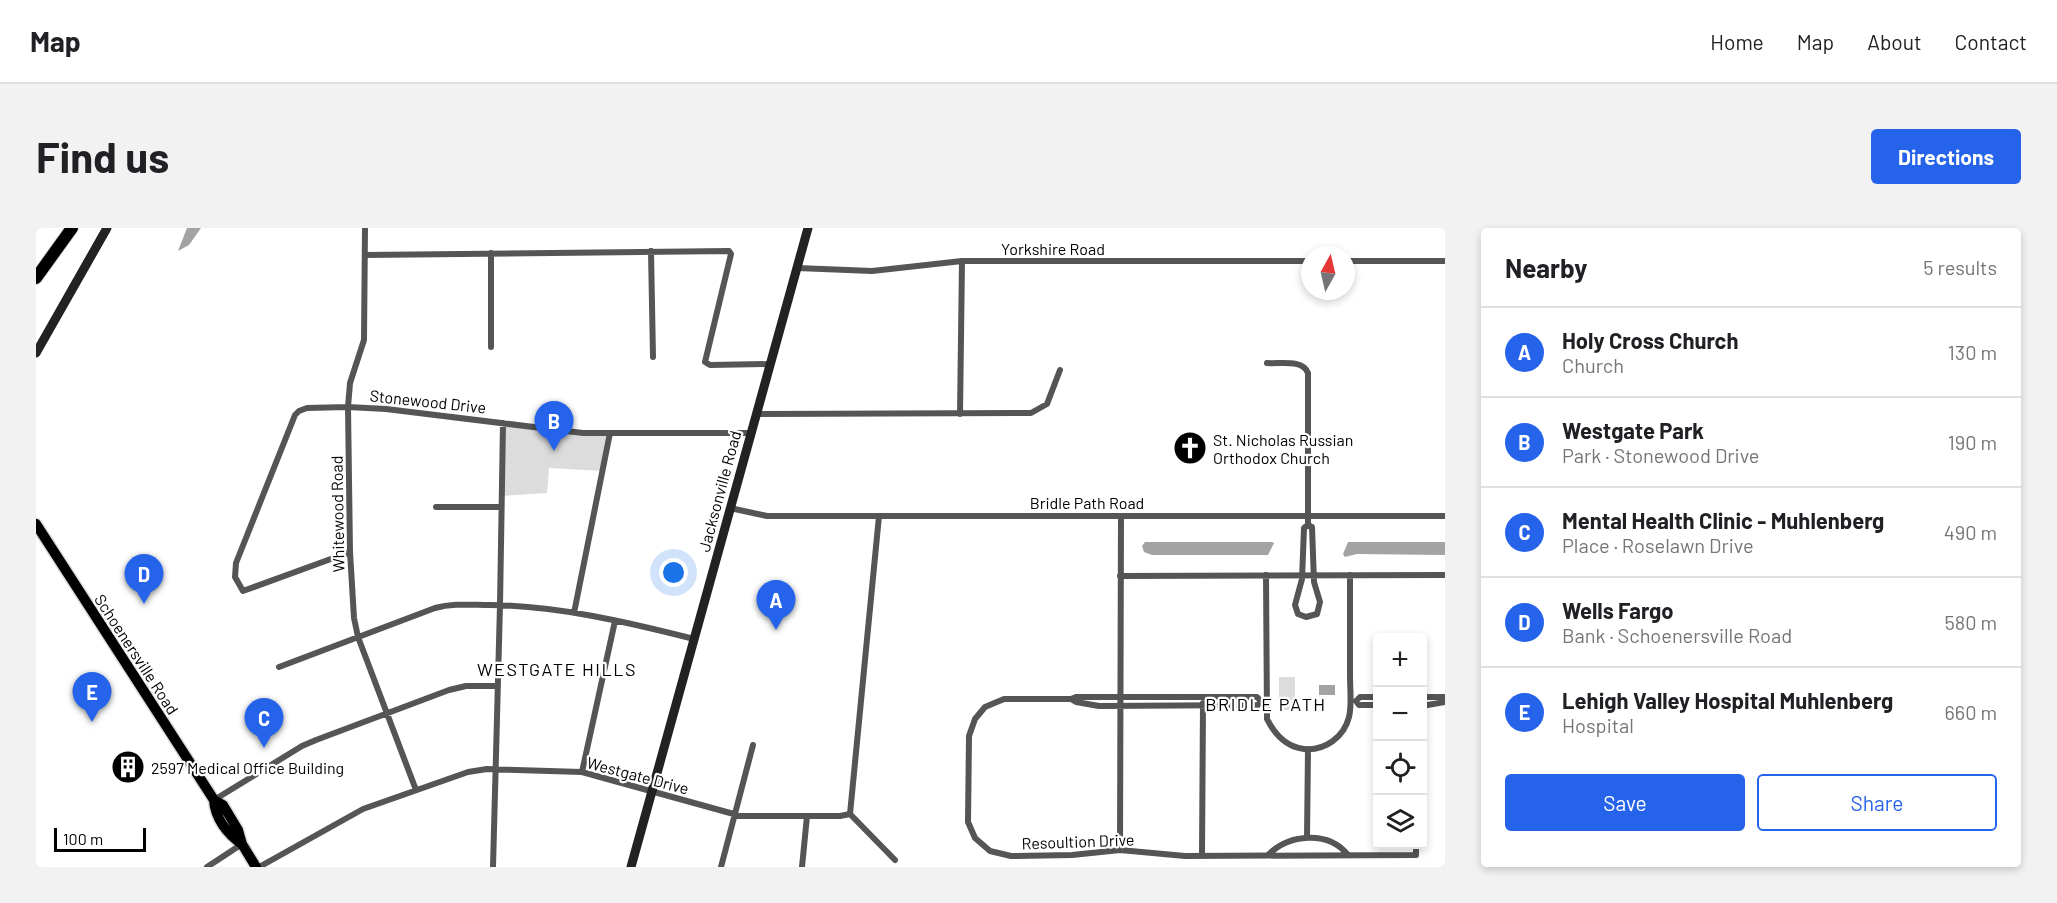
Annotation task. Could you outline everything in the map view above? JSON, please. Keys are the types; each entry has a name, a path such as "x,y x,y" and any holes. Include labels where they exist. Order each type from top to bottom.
{"highway":[{"path":"36,278 72,228"}],"main road":[{"name":"Schoenersville Road","path":"36,524 214,800 223,805 238,830 242,844 258,867"}],"street":[{"path":"36,353 107,228"},
{"name":"Whitewood Road","path":"365,228 364,340 350,383 348,407 350,552 354,618 358,637 416,790"},
{"name":"Jacksonville Road","path":"631,867 808,228"},
{"path":"651,251 652,357"},
{"path":"365,255 729,251 705,362 710,366 770,364"},
{"path":"491,253 491,347"},
{"path":"960,414 962,261"},
{"name":"Yorkshire Road","path":"796,268 872,271 962,261 1301,261"},
{"path":"1355,261 1445,261"},
{"path":"1267,363 1301,364 1308,370 1308,525 1304,528 1302,575 1294,605 1298,614 1306,617 1315,615 1320,607 1314,575 1312,528 1308,525"},
{"path":"756,414 1024,413 1040,410 1047,404 1060,370"},
{"name":"Stonewood Drive","path":"350,552 243,591 235,577 236,563 295,415 307,408 386,409 583,433 751,433"},
{"path":"493,867 503,423"},
{"path":"574,613 610,433"},
{"path":"436,507 501,507"},
{"name":"Bridle Path Road","path":"730,508 767,516 1445,516"},
{"path":"879,516 850,814 895,860"},
{"path":"1120,850 1121,516"},
{"path":"1266,575 1264,701 1267,719 1280,738 1292,746 1308,749 1323,747 1338,737 1348,720 1353,701 1350,575"},
{"path":"1120,576 1445,575"},
{"path":"279,667 442,606 457,604 500,605 574,613 694,639"},
{"path":"582,772 615,621"},
{"path":"214,800 302,746 457,688 497,686"},
{"path":"1427,697 1445,696"},
{"name":"Resoultion Drive","path":"1071,699 1094,705 1120,706 1258,705 1264,701 1257,697 1120,697 1004,699 989,705 979,713 969,736 969,825 972,834 981,845 995,854 1005,856 1072,855 1120,850 1202,856 1416,855 1416,849"},
{"path":"1202,856 1203,697"},
{"path":"1353,701 1360,697 1373,697"},
{"path":"1353,701 1359,705 1373,705"},
{"path":"1427,705 1445,702"},
{"path":"721,867 753,745"},
{"path":"1307,838 1308,749"},
{"name":"Westgate Drive","path":"258,867 348,816 468,772 494,768 582,772 735,815 754,817 850,814"},
{"path":"802,867 807,816"},
{"path":"1268,855 1280,844 1294,839 1307,838 1331,841 1348,855"},
{"path":"207,867 242,844"}],"shaded area":[{"path":"187,228 201,228 189,245 178,251"},
{"path":"503,423 610,433 602,471 549,468 547,493 501,496"},
{"path":"1145,542 1274,543 1268,555 1152,555 1144,552 1142,546"},
{"path":"1348,542 1445,542 1445,555 1357,554 1345,557 1343,554"},
{"path":"1279,677 1295,677 1295,710 1279,710"},
{"path":"1319,685 1335,685 1335,695 1319,695"}],"place":[{"name":"St. Nicholas Russian Orthodox Church","path":"1190,448"},
{"name":"Westgate Park","path":"554,451"},
{"name":"Wells Fargo","path":"144,604"},
{"name":"Holy Cross Church","path":"776,630"},
{"name":"Lehigh Valley Hospital Muhlenberg","path":"92,722"},
{"name":"Mental Health Clinic - Muhlenberg","path":"264,748"},
{"name":"2597 Medical Office Building","path":"128,767"}],"district":[{"name":"WESTGATE HILLS","path":"557,669"},
{"name":"BRIDLE PATH","path":"1266,704"}]}
